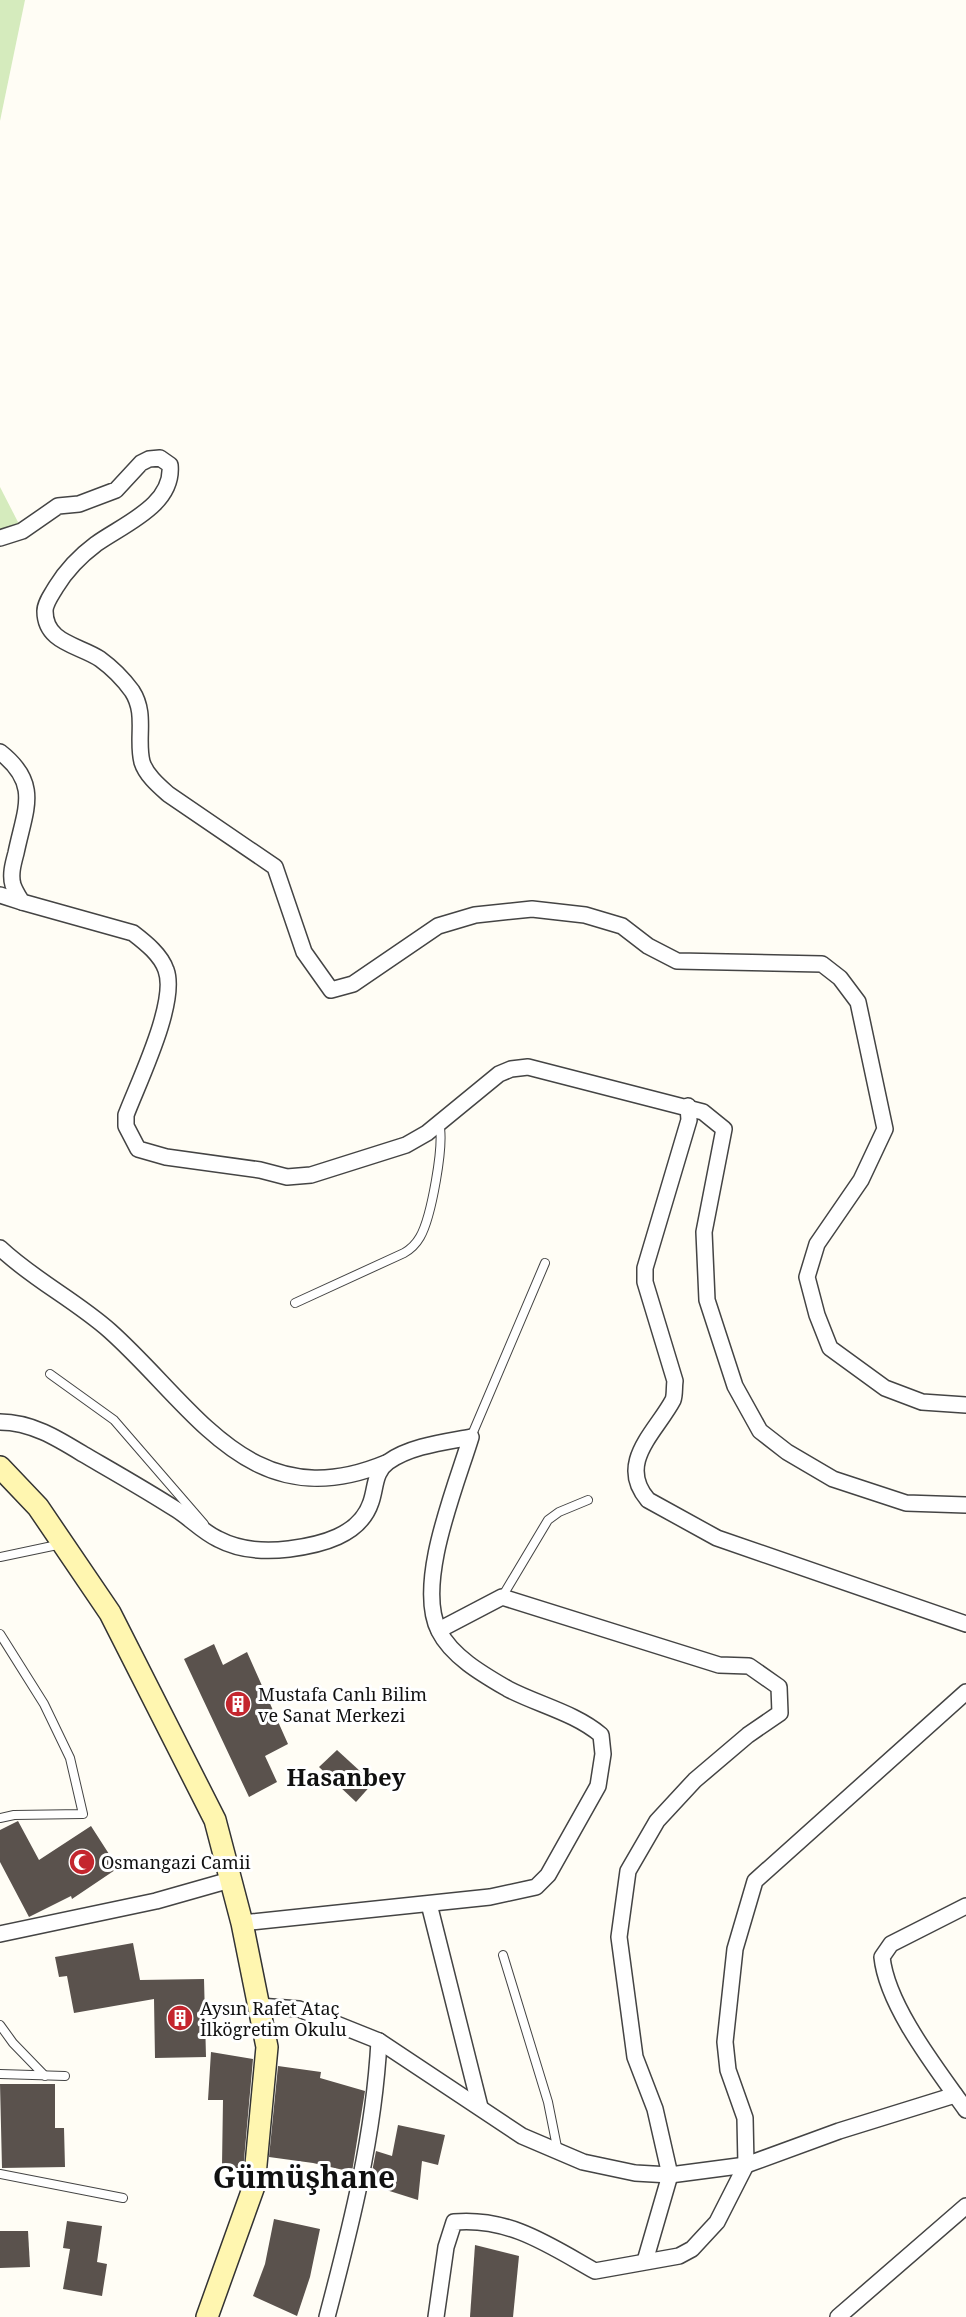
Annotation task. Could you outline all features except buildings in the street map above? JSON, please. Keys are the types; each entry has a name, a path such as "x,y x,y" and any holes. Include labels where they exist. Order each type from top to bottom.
{"main road":[{"path":"0,1467 38,1507 110,1613 214,1820 242,1923 267,2047 254,2186 207,2317"}],"street":[{"path":"0,538 22,531 58,506 79,504 116,490 141,463 149,459 160,458 170,465 171,476 165,493 153,505 96,544 64,574 45,610 48,626 54,635 67,644 99,659 133,692 142,716 143,764 155,782 168,794 211,821 274,867 304,952 331,990 353,984 438,926 475,915 532,909 585,915 622,926 648,946 677,961 822,964 840,978 858,1002 885,1130 861,1180 817,1244 807,1277 817,1315 830,1348 885,1388 922,1402 966,1405"},
{"path":"0,752 10,760 24,778 29,794 12,871 13,885 22,902"},
{"path":"0,895 133,933 146,943 166,970 169,1003 126,1115 126,1126 138,1149 166,1157 297,1177 311,1175 405,1144 439,1123 499,1074 511,1069 528,1067 688,1106 703,1112 724,1129 704,1232 707,1300 735,1386 760,1431 787,1452 833,1479 906,1503 966,1505"},
{"path":"688,1106 689,1120 645,1268 645,1282 675,1381 674,1398 658,1420 638,1460 634,1477 641,1492 648,1500 717,1538 966,1624"},
{"path":"0,1248 48,1287 89,1313 210,1432 238,1455 293,1476 315,1479 360,1473 405,1454 471,1437"},
{"path":"0,1422 21,1422 65,1443 176,1509 217,1539 247,1549 288,1549 333,1539 353,1528 364,1517 371,1502 377,1475 387,1462"},
{"path":"242,1923 490,1897 536,1887 548,1875 598,1786 603,1754 601,1735 584,1721 537,1704 495,1681 455,1652 439,1630 430,1593 435,1559 471,1437"},
{"path":"439,1630 502,1597 719,1665 749,1666 779,1686 780,1713 748,1735 695,1780 657,1821 628,1871 619,1937 635,2057 655,2109 669,2175 645,2261"},
{"path":"436,2317 446,2247 454,2222 480,2220 538,2238 595,2271 679,2256 692,2249 717,2222 746,2165 745,2118 728,2070 725,2042 735,1950 756,1881 966,1692"},
{"path":"0,1934 156,1901 230,1880"},
{"path":"429,1904 480,2107"},
{"path":"966,1906 891,1944 882,1957 884,1978 894,2001 966,2110"},
{"path":"259,2006 299,2009 379,2042 522,2136 583,2162 634,2173 669,2175 746,2165 839,2130 955,2095"},
{"path":"327,2317 359,2194 377,2082 379,2042"},
{"path":"838,2317 966,2206"}],"lane":[{"path":"295,1303 404,1253 417,1242 424,1227 441,1148 439,1123"},
{"path":"471,1437 545,1263"},
{"path":"50,1374 129,1433 217,1539"},
{"path":"502,1597 548,1520 559,1512 588,1500"},
{"path":"0,1557 63,1544"},
{"path":"0,1634 44,1704 70,1758 84,1814 14,1815 0,1818"},
{"path":"503,1955 548,2102 558,2152"},
{"path":"0,2025 13,2043 45,2076"},
{"path":"0,2074 65,2076"},
{"path":"0,2174 123,2198"}],"green space":[{"path":"0,0 25,0 0,121"},
{"path":"0,487 19,524 0,532"}],"place":[{"name":"Mustafa Canlı Bilim ve Sanat Merkezi","path":"238,1704"},
{"name":"Osmangazi Camii","path":"82,1862"},
{"name":"Aysın Rafet Ataç İlkögretim Okulu","path":"180,2018"}],"district":[{"name":"Hasanbey","path":"346,1776"},
{"name":"Gümüşhane","path":"304,2176"}]}
